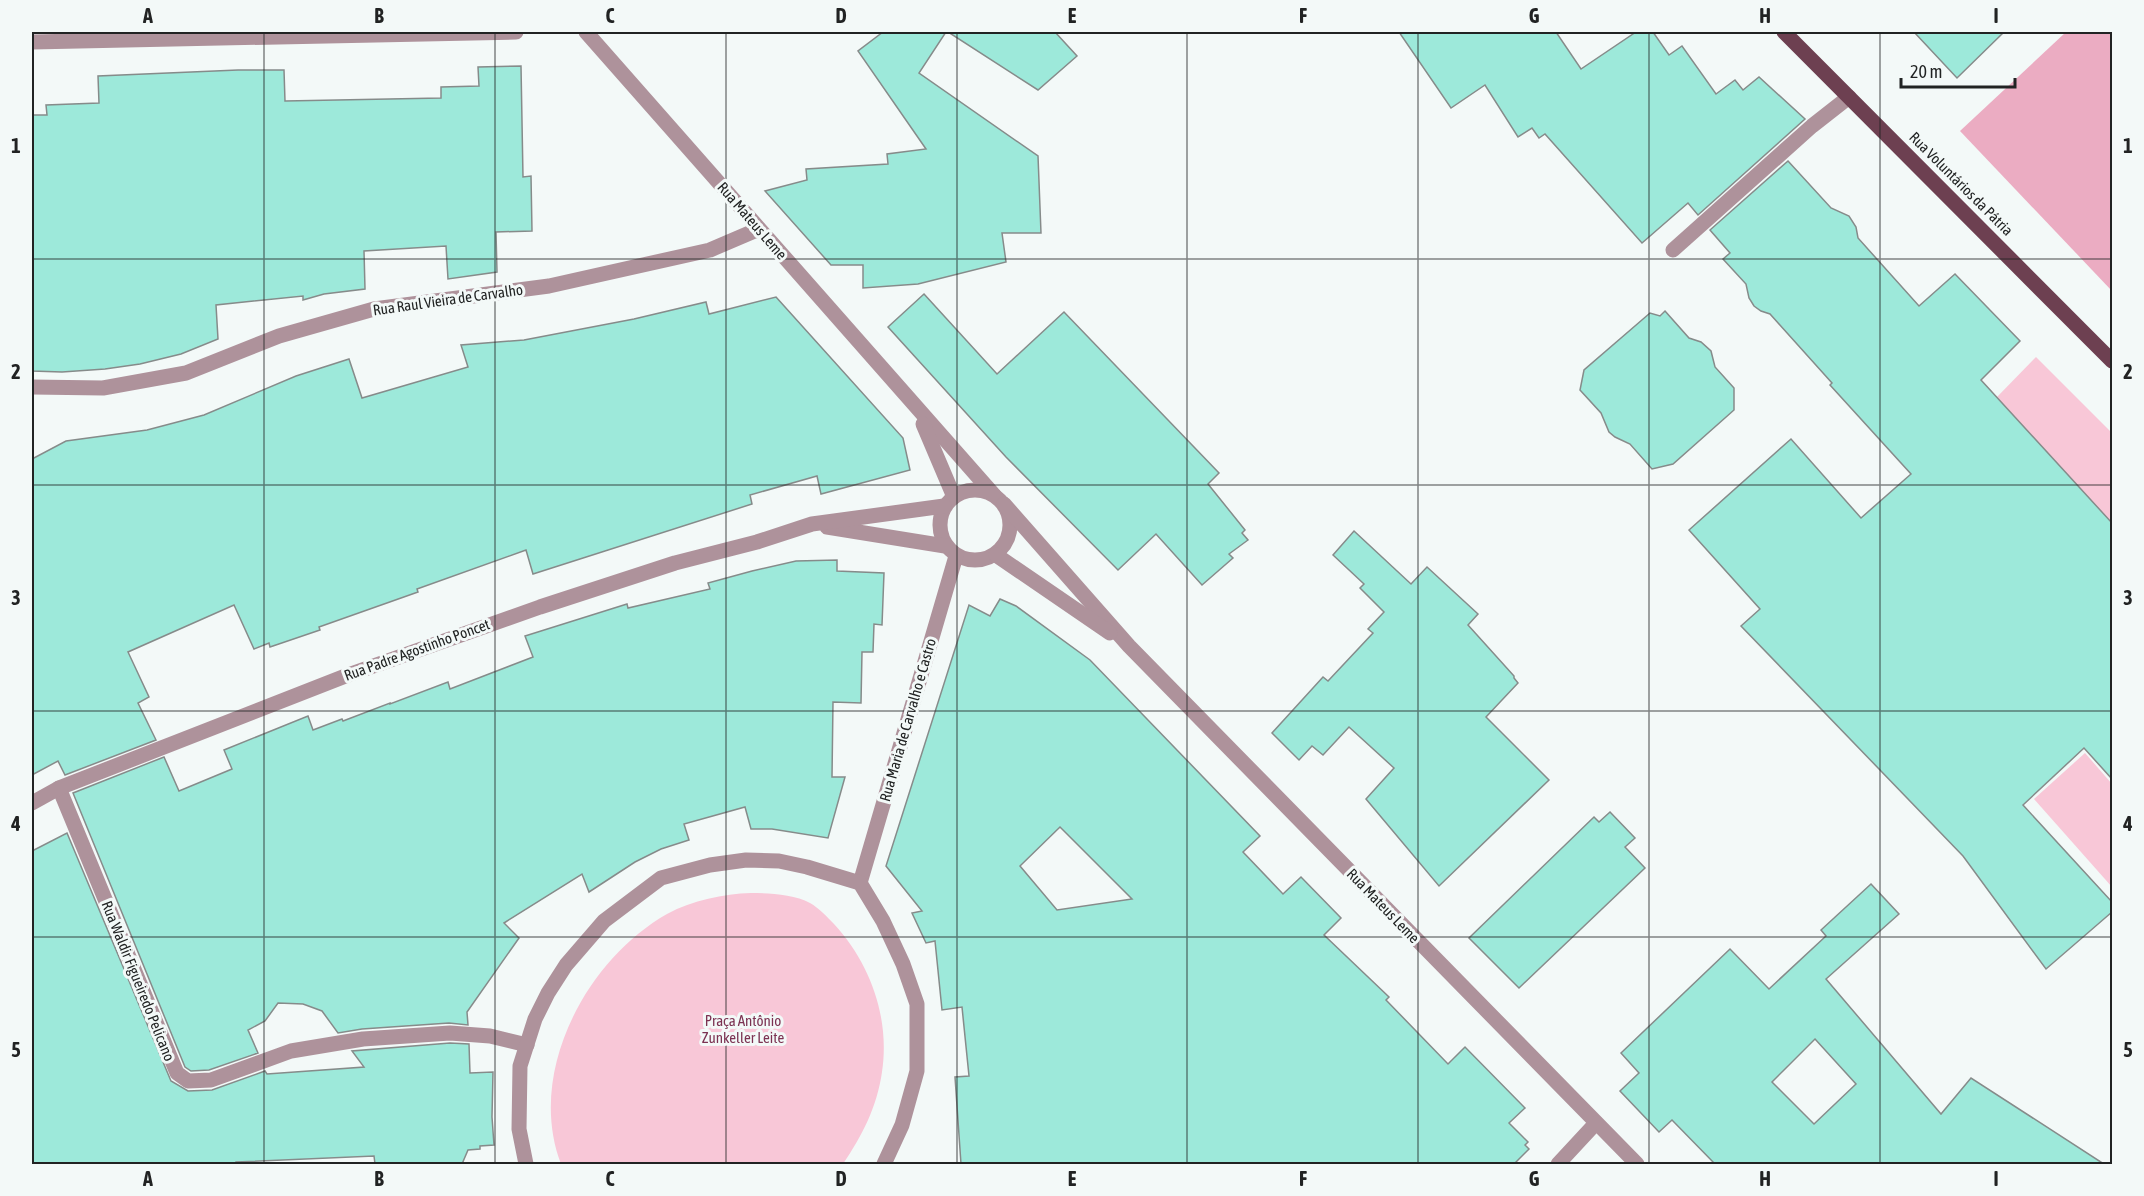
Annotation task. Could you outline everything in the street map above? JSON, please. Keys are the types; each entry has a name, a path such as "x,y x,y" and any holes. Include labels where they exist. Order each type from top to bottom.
{"main road":[{"name":"Rua Voluntários da Pátria","path":"1784,32 2112,361"}],"street":[{"path":"32,42 194,35 516,32"},
{"name":"Rua Mateus Leme","path":"586,32 917,410 1130,646 1637,1164"},
{"path":"1673,250 1812,126 1849,97"},
{"name":"Rua Raul Vieira de Carvalho","path":"32,387 103,388 186,373 279,336 374,309 549,286 710,250 759,229"},
{"name":"Rua Mateus Leme","path":"917,410 949,502"},
{"path":"967,490 981,490 999,500 1010,517 1010,531 1006,544 996,555 983,560 969,561 950,551 940,534 939,520 949,502 967,490"},
{"name":"Rua Padre Agostinho Poncet","path":"32,803 59,788 348,675 529,611 675,563 812,525 949,502"},
{"name":"Rua Padre Agostinho Poncet","path":"812,525 950,551"},
{"name":"Rua Maria de Carvalho e Castro","path":"860,883 950,551"},
{"name":"Rua Mateus Leme","path":"996,555 1130,646"},
{"name":"Rua Waldir Figueiredo Pelicano","path":"59,788 177,1073 188,1081 211,1080 291,1051 363,1039 450,1034 490,1036 527,1045"},
{"path":"526,1164 519,1129 520,1066 535,1019 566,965 604,921 661,878 710,865 746,860 779,861 860,883 883,921 898,954 917,1004 917,1071 902,1125 884,1164"},
{"path":"1558,1164 1596,1123"}],"green space":[{"path":"2036,357 2112,433 2112,523 1997,397"},
{"path":"2085,753 2112,784 2112,887 2034,799"},
{"name":"Praça Antônio Zunkeller Leite","path":"751,893 789,896 817,907 847,940 868,974 875,993 883,1032 884,1052 880,1085 868,1121 843,1164 561,1164 552,1129 551,1093 558,1057 570,1022 589,989 611,960 638,934 667,914 708,899"}],"shaded area":[{"path":"2066,32 2112,32 2112,291 1960,131"}],"building":[{"path":"883,32 946,32 919,73 1038,156 1041,233 1002,233 1006,262 918,284 863,288 863,265 831,265 765,191 807,180 806,169 888,164 887,154 926,149 858,51"},
{"path":"948,32 1055,32 1077,56 1038,90"},
{"path":"1399,32 1556,32 1581,69 1636,32 1653,32 1669,55 1682,46 1716,94 1735,80 1743,90 1759,77 1805,119 1698,215 1688,203 1642,243 1545,134 1539,138 1532,128 1518,137 1485,85 1451,108"},
{"path":"1914,32 2004,32 1957,78"},
{"path":"521,66 523,177 531,176 532,231 496,232 497,272 448,279 446,246 364,251 365,289 324,294 303,300 303,296 216,305 218,339 181,354 140,364 105,369 62,372 32,371 32,115 47,115 46,105 99,103 98,76 238,70 284,70 285,101 441,98 441,87 479,86 478,67"},
{"path":"1788,161 1831,208 1849,216 1856,227 1858,238 1919,306 1955,274 2020,341 1981,380 2112,523 2112,779 2084,748 2023,805 2112,902 2112,912 2046,969 1963,856 1741,626 1760,609 1689,530 1791,439 1861,518 1911,474 1830,385 1832,383 1770,314 1754,306 1749,298 1746,284 1723,259 1730,253 1710,230"},
{"path":"924,294 997,374 1064,312 1219,473 1208,484 1245,530 1242,533 1248,540 1229,554 1233,558 1202,585 1156,534 1118,570 1006,457 888,327"},
{"path":"776,297 903,438 910,470 821,494 817,476 750,495 752,504 533,574 526,550 417,589 418,592 270,647 269,643 254,649 234,605 128,652 149,697 138,703 156,740 65,775 58,761 32,775 32,459 66,441 147,430 204,415 296,376 349,359 362,398 468,367 461,345 524,340 634,319 706,302 709,314"},
{"path":"1665,311 1689,338 1701,342 1711,351 1715,367 1734,388 1734,410 1673,464 1652,469 1630,444 1609,432 1601,413 1580,390 1584,370 1650,313 1660,316"},
{"path":"1354,531 1411,584 1427,567 1478,614 1468,625 1518,683 1486,717 1549,780 1439,886 1366,799 1394,768 1349,727 1323,755 1312,746 1299,760 1272,733 1323,677 1328,681 1373,633 1368,629 1384,612 1360,588 1364,584 1333,555"},
{"path":"837,560 837,571 884,573 882,625 874,624 873,652 862,652 861,703 833,702 832,777 845,777 828,838 772,829 751,829 745,807 684,824 689,840 661,849 635,862 589,892 582,874 504,923 519,938 467,1012 468,1025 449,1023 362,1029 338,1033 322,1011 303,1004 278,1003 265,1021 248,1030 258,1053 209,1070 191,1071 185,1067 73,793 164,757 179,791 232,769 224,750 308,716 313,730 448,682 450,689 533,657 525,636 627,604 628,608 710,589 708,583 752,571 796,561"},
{"path":"1000,599 1016,606 1090,660 1260,836 1243,852 1283,894 1301,877 1341,918 1324,935 1389,997 1386,1000 1448,1064 1465,1047 1525,1108 1509,1123 1528,1142 1525,1145 1529,1149 1514,1164 961,1164 955,1077 969,1076 962,1007 942,1010 935,941 926,943 912,913 922,911 886,866 969,605 990,616","holes":["1060,827 1132,899 1057,910 1020,866"]},
{"path":"1610,812 1635,838 1625,847 1645,868 1519,988 1469,938 1594,817 1599,822"},
{"path":"67,833 171,1081 188,1091 212,1090 265,1071 267,1074 364,1067 352,1051 450,1043 469,1044 470,1073 493,1072 494,1145 468,1150 462,1164 375,1164 374,1156 236,1162 236,1164 32,1164 32,851"},
{"path":"1871,884 1899,914 1826,979 1941,1114 1971,1078 2104,1164 1715,1164 1672,1120 1659,1132 1620,1091 1639,1073 1621,1053 1730,949 1769,989 1826,936 1821,930","holes":["1815,1039 1856,1084 1814,1124 1772,1082"]}]}
